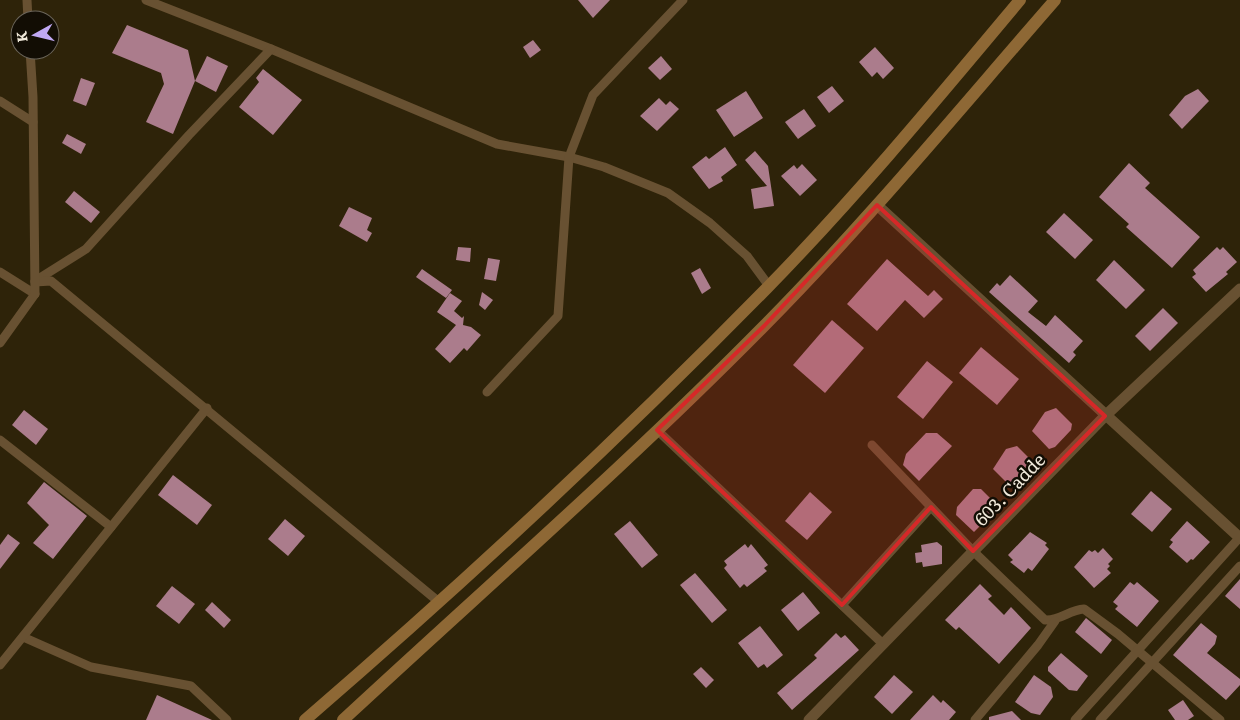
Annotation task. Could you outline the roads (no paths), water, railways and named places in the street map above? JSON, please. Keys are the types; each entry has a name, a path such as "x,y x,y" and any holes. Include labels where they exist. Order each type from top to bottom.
{"main road":[{"path":"305,720 439,602 587,466 769,286 926,114 1020,0"},
{"path":"342,720 657,430 764,326 877,205 1055,0"}],"street":[{"path":"146,0 271,49 497,144 569,157 604,167 668,193 710,223 747,256 769,286"},
{"path":"487,392 558,316 569,157 593,95 683,0"},
{"path":"35,282 86,250 189,135 271,49"},
{"path":"0,342 35,294 34,122 31,60"},
{"path":"0,101 34,122"},
{"path":"877,205 1105,416 1240,537 1135,651 1075,720"},
{"path":"0,272 35,294"},
{"path":"35,282 51,281 207,408 439,602"},
{"name":"603. Cadde","path":"809,720 1105,416 1240,289"},
{"path":"0,665 207,408"},
{"path":"657,430 883,644"},
{"path":"0,440 111,527"},
{"path":"872,445 973,551 1045,620 1055,620 1076,610 1084,609 1118,634 1135,651 1220,720"},
{"path":"842,606 931,508"},
{"path":"1100,720 1240,566"},
{"path":"975,720 1038,645 1055,620"},
{"path":"23,637 91,667 191,686 227,720"}]}
